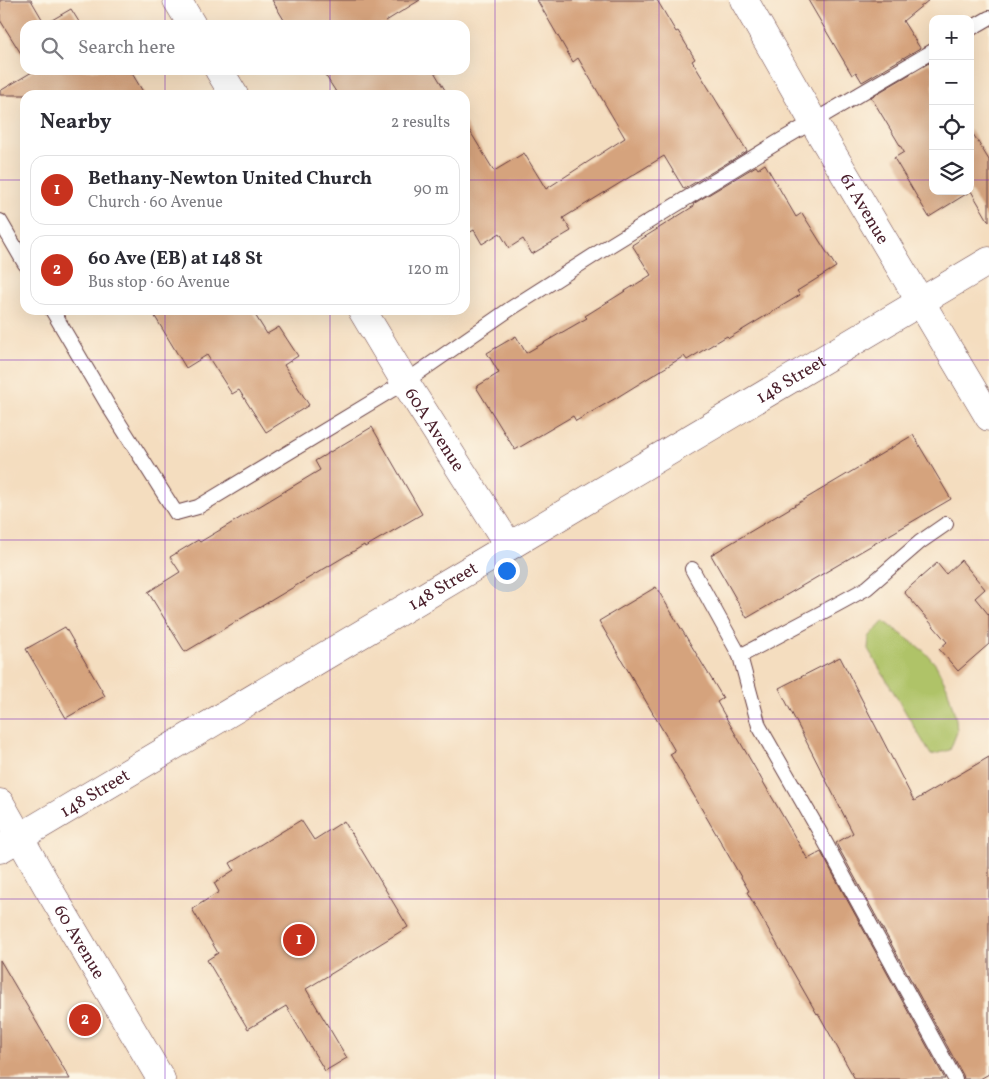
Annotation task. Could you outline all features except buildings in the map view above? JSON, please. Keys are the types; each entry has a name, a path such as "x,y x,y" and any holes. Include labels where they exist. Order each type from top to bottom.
{"street":[{"path":"177,0 189,20"},
{"name":"61 Avenue","path":"744,0 813,121 989,417"},
{"path":"222,75 231,90"},
{"name":"148 Street","path":"10,844 989,261"},
{"name":"60A Avenue","path":"365,315 509,546"},
{"name":"60 Avenue","path":"0,803 10,844 161,1079"}],"lane":[{"path":"974,27 989,18"},
{"path":"55,315 109,407 176,514 198,507 405,382 526,299 604,249 813,121 929,53"},
{"path":"0,221 20,255"},
{"path":"740,656 867,588 920,542 946,524"},
{"path":"692,569 740,656 760,726 955,1079"}],"green space":[{"path":"884,621 925,652 936,665 947,687 956,719 957,732 950,750 931,755 868,649 869,637"}],"place":[{"name":"Bethany-Newton United Church","path":"299,940"},
{"name":"60 Ave (EB) at 148 St","path":"85,1020"}]}
